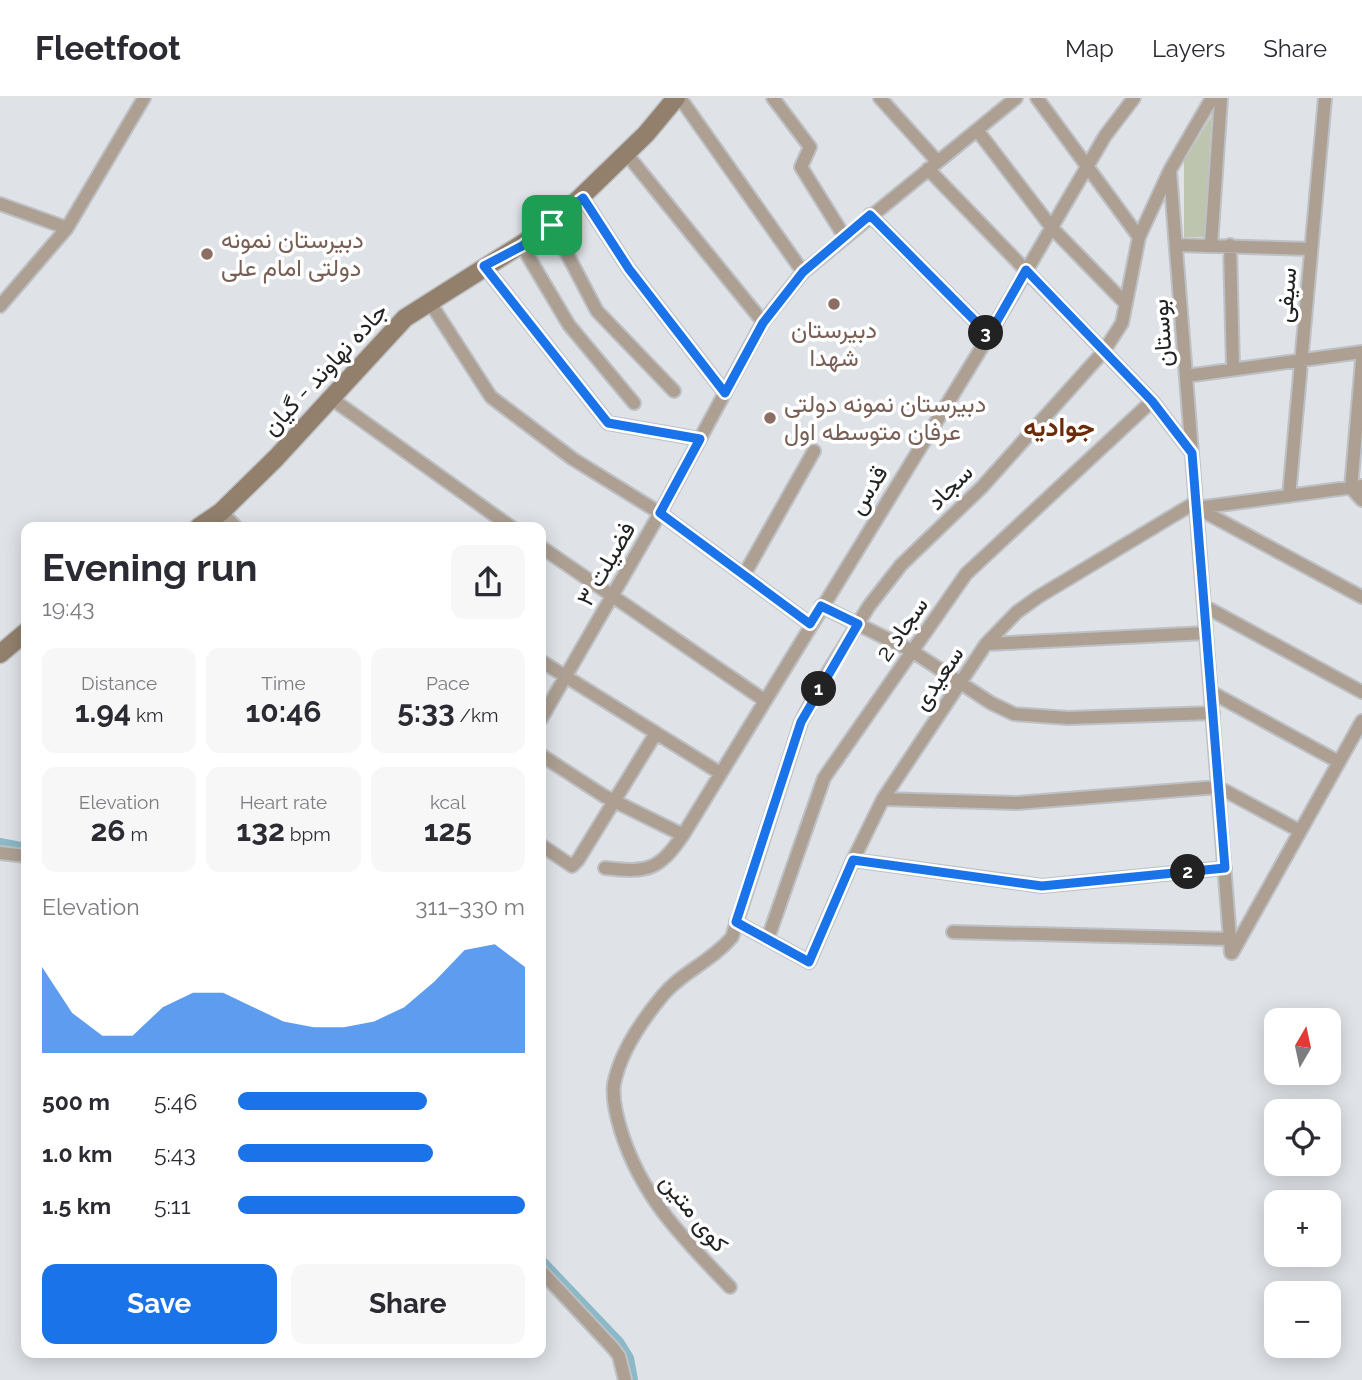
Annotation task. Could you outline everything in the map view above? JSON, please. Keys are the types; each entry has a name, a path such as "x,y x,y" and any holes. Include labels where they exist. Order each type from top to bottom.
{"main road":[{"name":"جاده نهاوند - گیان","path":"207,522 221,512 332,399 387,334 429,301 484,266 522,246 583,198 625,152 664,98"},
{"name":"جاده نهاوند - گیان","path":"625,152 646,134 678,98"},
{"path":"0,654 21,636"}],"street":[{"path":"0,306 68,228 144,98"},
{"path":"678,98 803,272"},
{"path":"772,98 810,148 801,167 844,236"},
{"path":"880,98 933,165 1026,270 1152,401 1192,453"},
{"name":"فضیلت ۳","path":"546,710 660,513 763,323 803,272 1016,98"},
{"name":"قدس","path":"605,868 633,872 653,867 665,861 683,835 989,335 1088,166 1121,113 1134,98"},
{"name":"سجاد","path":"737,919 801,722 858,624 901,565 982,487 1104,351 1122,323 1139,237 1170,170 1212,98"},
{"path":"1211,245 1221,98"},
{"name":"سیفی","path":"1289,496 1325,98"},
{"path":"1043,100 1139,237"},
{"path":"976,130 1052,228 1126,304"},
{"path":"625,152 763,323"},
{"name":"بوستان","path":"1170,170 1231,953 1300,831"},
{"path":"583,198 629,269 725,393"},
{"path":"0,204 68,228"},
{"path":"870,215 989,335"},
{"path":"552,225 597,311 674,391"},
{"path":"1176,245 1311,249"},
{"path":"1230,245 1233,369"},
{"path":"522,246 569,326 634,403"},
{"path":"484,266 608,423 700,439"},
{"path":"429,301 491,397 573,458 660,513 810,624"},
{"path":"1186,376 1362,352"},
{"path":"1362,361 1356,487 1362,500"},
{"path":"332,399 505,522"},
{"name":"سجاد 2","path":"768,937 824,778 966,574 1152,401"},
{"path":"744,575 814,451"},
{"path":"1196,505 1356,487"},
{"path":"1196,505 1362,597"},
{"name":"سعیدی","path":"768,937 809,962 853,860 883,799 986,644 1017,612 1038,597 1196,505"},
{"path":"221,512 231,522"},
{"path":"546,550 764,700"},
{"path":"821,606 912,651 1014,714 1035,717 1213,713"},
{"path":"1204,606 1362,692"},
{"path":"986,644 1206,633"},
{"path":"546,664 720,773"},
{"path":"1211,692 1339,762"},
{"path":"883,799 1017,803 1219,787 1300,831 1362,722"},
{"path":"546,848 572,866 656,733"},
{"path":"546,758 604,796 683,835"},
{"path":"0,853 21,855"},
{"path":"853,860 1042,886 1225,868"},
{"path":"737,919 768,937"},
{"name":"کوی متین","path":"730,1287 680,1235 650,1197 629,1156 617,1117 614,1086 623,1057 665,992 719,953 732,937 737,919"},
{"path":"953,932 1230,939"},
{"path":"546,1276 613,1348 619,1356 625,1380"}],"green space":[{"path":"1212,115 1204,237 1184,237 1184,161"}],"waterway":[{"path":"0,843 21,847"},
{"path":"546,1265 619,1342 629,1358 633,1380"}],"place":[{"name":"دبیرستان نمونه دولتی امام علی","path":"207,254"},
{"name":"دبیرستان شهدا","path":"834,304"},
{"name":"دبیرستان نمونه دولتی عرفان متوسطه اول","path":"770,418"}],"district":[{"name":"جوادیه","path":"1059,427"}],"route":[{"path":"583,198 629,269 725,393 763,323 803,272 870,215 989,335 1026,270 1152,401 1192,453 1225,868 1042,886 853,860 809,962 768,937 736,922 801,722 858,624 821,606 810,624 660,513 700,439 608,423 484,266 522,246 552,225 583,198"}]}
